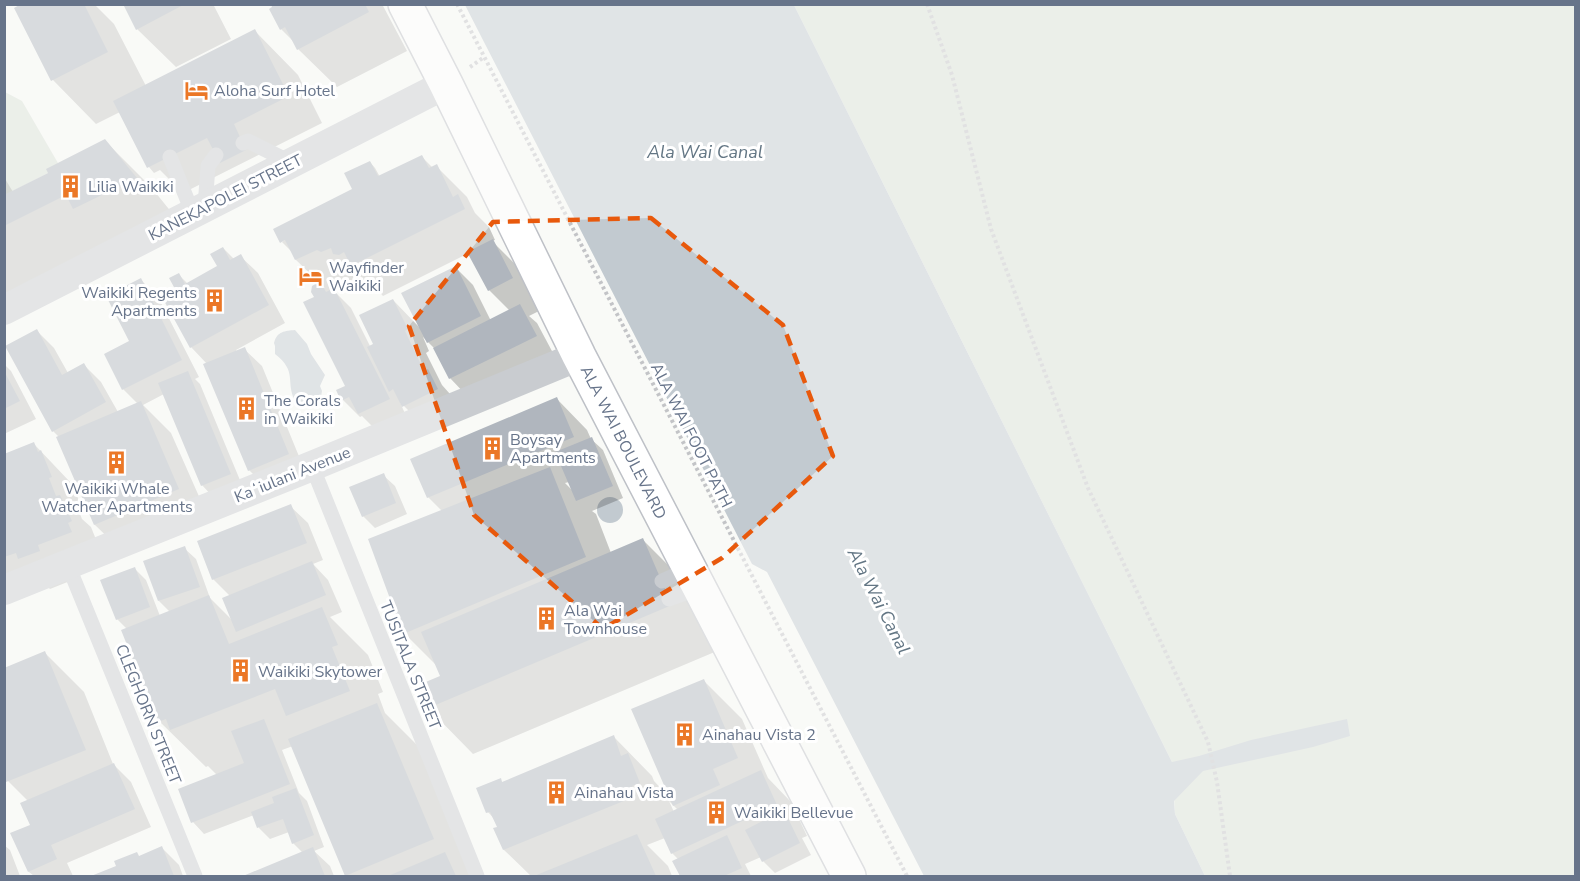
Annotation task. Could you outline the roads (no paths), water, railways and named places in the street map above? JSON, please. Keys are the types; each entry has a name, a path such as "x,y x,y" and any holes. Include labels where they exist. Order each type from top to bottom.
{"main road":[{"name":"ALA WAI BOULEVARD","path":"405,4 579,356 684,580 849,876"}],"street":[{"name":"KANEKAPOLEI STREET","path":"4,310 446,84"},
{"name":"Kaʻiulani Avenue","path":"4,590 579,356"}],"lane":[{"path":"243,143 248,141 292,163"},
{"path":"199,211 208,166 216,155"},
{"path":"170,157 199,211"},
{"name":"TUSITALA STREET","path":"312,466 477,876"},
{"name":"CLEGHORN STREET","path":"68,565 195,876"},
{"path":"669,599 684,580"}],"water":[{"name":"Ala Wai Canal","path":"465,5 794,5 1172,762 1251,740 1347,719 1350,736 1313,747 1203,771 1174,801 1175,814 1205,876 924,876 767,572 752,564"},
{"path":"295,330 307,344 325,375 320,386 322,391 320,402 314,405 295,401 289,372 282,360 275,354 274,343 277,336 285,331"},
{"path":"610,497 619,501 623,510 619,519 610,523 601,519 597,510 601,501"}],"place":[{"name":"Aloha Surf Hotel","path":"196,90"},
{"name":"Lilia Waikiki","path":"70,186"},
{"name":"Wayfinder Waikiki","path":"311,276"},
{"name":"Waikiki Regents Apartments","path":"215,301"},
{"name":"The Corals in Waikiki","path":"246,409"},
{"name":"Boysay Apartments","path":"492,448"},
{"name":"Waikiki Whale Watcher Apartments","path":"117,463"},
{"name":"Ala Wai Townhouse","path":"546,619"},
{"name":"Waikiki Skytower","path":"240,671"},
{"name":"Ainahau Vista 2","path":"684,734"},
{"name":"Ainahau Vista","path":"556,792"},
{"name":"Waikiki Bellevue","path":"716,812"}]}
